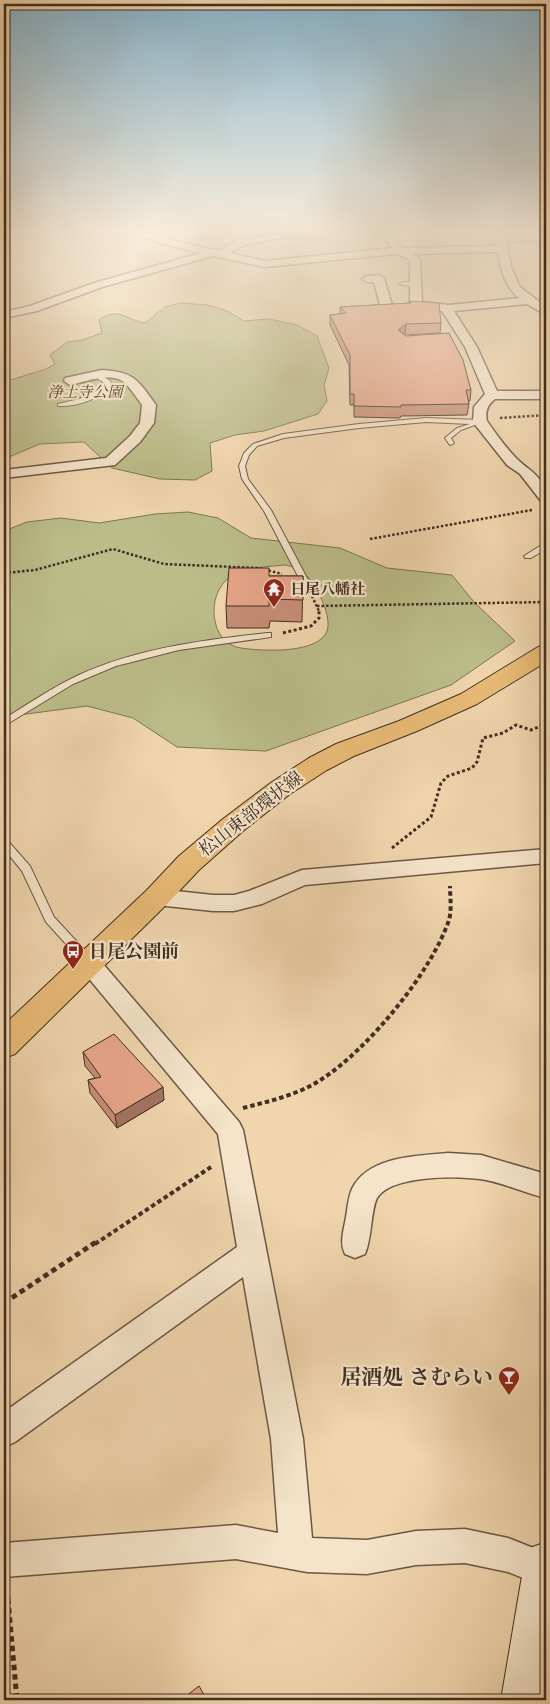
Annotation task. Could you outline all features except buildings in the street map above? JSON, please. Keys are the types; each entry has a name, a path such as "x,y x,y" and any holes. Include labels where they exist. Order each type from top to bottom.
{"main road":[{"name":"松山東部環状線","path":"4,1044 157,897 189,863 233,824 281,788 318,764 345,750 408,726 469,699 546,652"},
{"path":"524,1700 546,1567"}],"street":[{"path":"4,315 21,312"},
{"path":"448,312 465,337 492,395"},
{"path":"450,337 465,337"},
{"path":"4,474 110,462 135,439 147,423 149,405 130,380 121,375 111,373 70,381"},
{"path":"546,395 492,395 481,407 480,421 512,462 539,480 546,498"},
{"path":"157,897 213,903 234,903 254,898 302,878 546,856"},
{"path":"89,963 230,1130 287,1439 296,1553"},
{"path":"355,1245 364,1193 381,1176 411,1169 448,1164 481,1166 546,1186"},
{"path":"4,1432 252,1253"},
{"path":"4,1560 236,1542 296,1553 367,1557 416,1548 465,1546 508,1555 546,1567"}],"lane":[{"path":"60,405 94,396 105,391 110,386 107,380 96,375"},
{"path":"304,580 275,523 245,479 242,466 246,454 255,445 283,436 359,426 426,420 480,421"},
{"path":"451,444 448,438 450,434 480,421"},
{"path":"528,556 546,546"},
{"path":"4,723 92,672 122,662 210,642 268,635"},
{"path":"4,843 26,869 50,918 89,963"}],"path":[{"path":"480,421 546,415"},
{"path":"370,539 536,509"},
{"path":"4,573 35,570 113,549 164,564 259,568"},
{"path":"268,635 311,626 319,618 317,606 304,580"},
{"path":"317,606 546,602"},
{"path":"380,870 387,854 404,837 431,817 441,783 448,776 472,768 477,762 482,738 503,733 516,725 526,730 534,730 546,724"},
{"path":"218,1115 284,1098 322,1080 356,1052 418,978 444,932 450,916 449,864"},
{"path":"4,1303 216,1164"},
{"path":"4,1560 17,1700"}],"green space":[{"name":"浄土寺公園","path":"159,312 228,312 244,321 269,319 297,325 317,336 329,368 324,385 327,401 318,414 264,431 235,435 210,443 212,471 195,480 160,479 112,468 84,442 40,444 4,459 4,382 46,369 55,364 50,355 67,342 82,340 102,333 99,320 106,316 118,314 145,323"},
{"path":"188,512 218,518 251,538 340,548 387,568 452,575 474,602 515,641 451,685 266,751 177,747 133,718 87,706 4,717 4,531 27,522 61,518 99,523 155,514","holes":["284,565 302,571 318,592 328,620 328,628 325,635 309,645 285,650 241,648 230,644 222,638 214,618 214,606 222,585 229,578 241,572"]}],"place":[{"name":"日尾八幡社","path":"274,608"},
{"name":"日尾公園前","path":"73,970"},
{"name":"居酒処 さむらい","path":"509,1396"}]}
